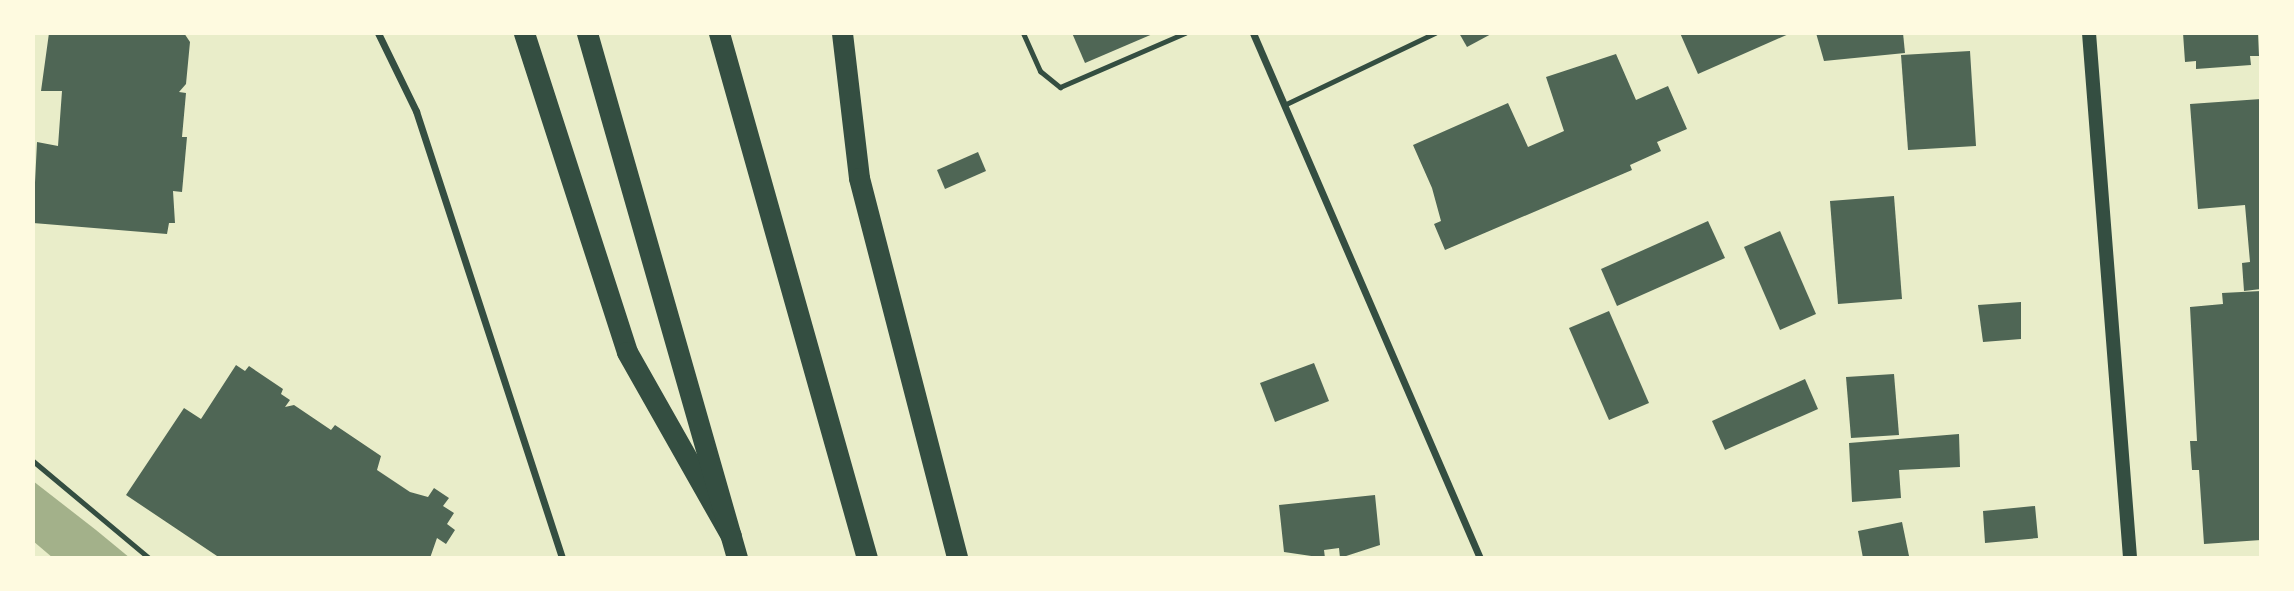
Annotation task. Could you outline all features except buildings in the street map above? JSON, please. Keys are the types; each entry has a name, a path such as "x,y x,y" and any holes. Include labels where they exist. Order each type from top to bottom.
{"highway":[{"path":"524,33 628,352 731,536"},
{"path":"587,33 737,558"},
{"path":"719,33 867,558"},
{"path":"842,33 843,85 859,178 957,558"}],"main road":[{"path":"2089,33 2130,558"}],"street":[{"path":"378,33 416,111 562,558"},
{"path":"1253,33 1480,558"}],"lane":[{"path":"1023,33 1040,71 1060,87 1185,33"},
{"path":"1284,105 1435,33"},
{"path":"33,461 149,558"}],"shaded area":[{"path":"33,481 130,558 53,558 33,541"}]}
